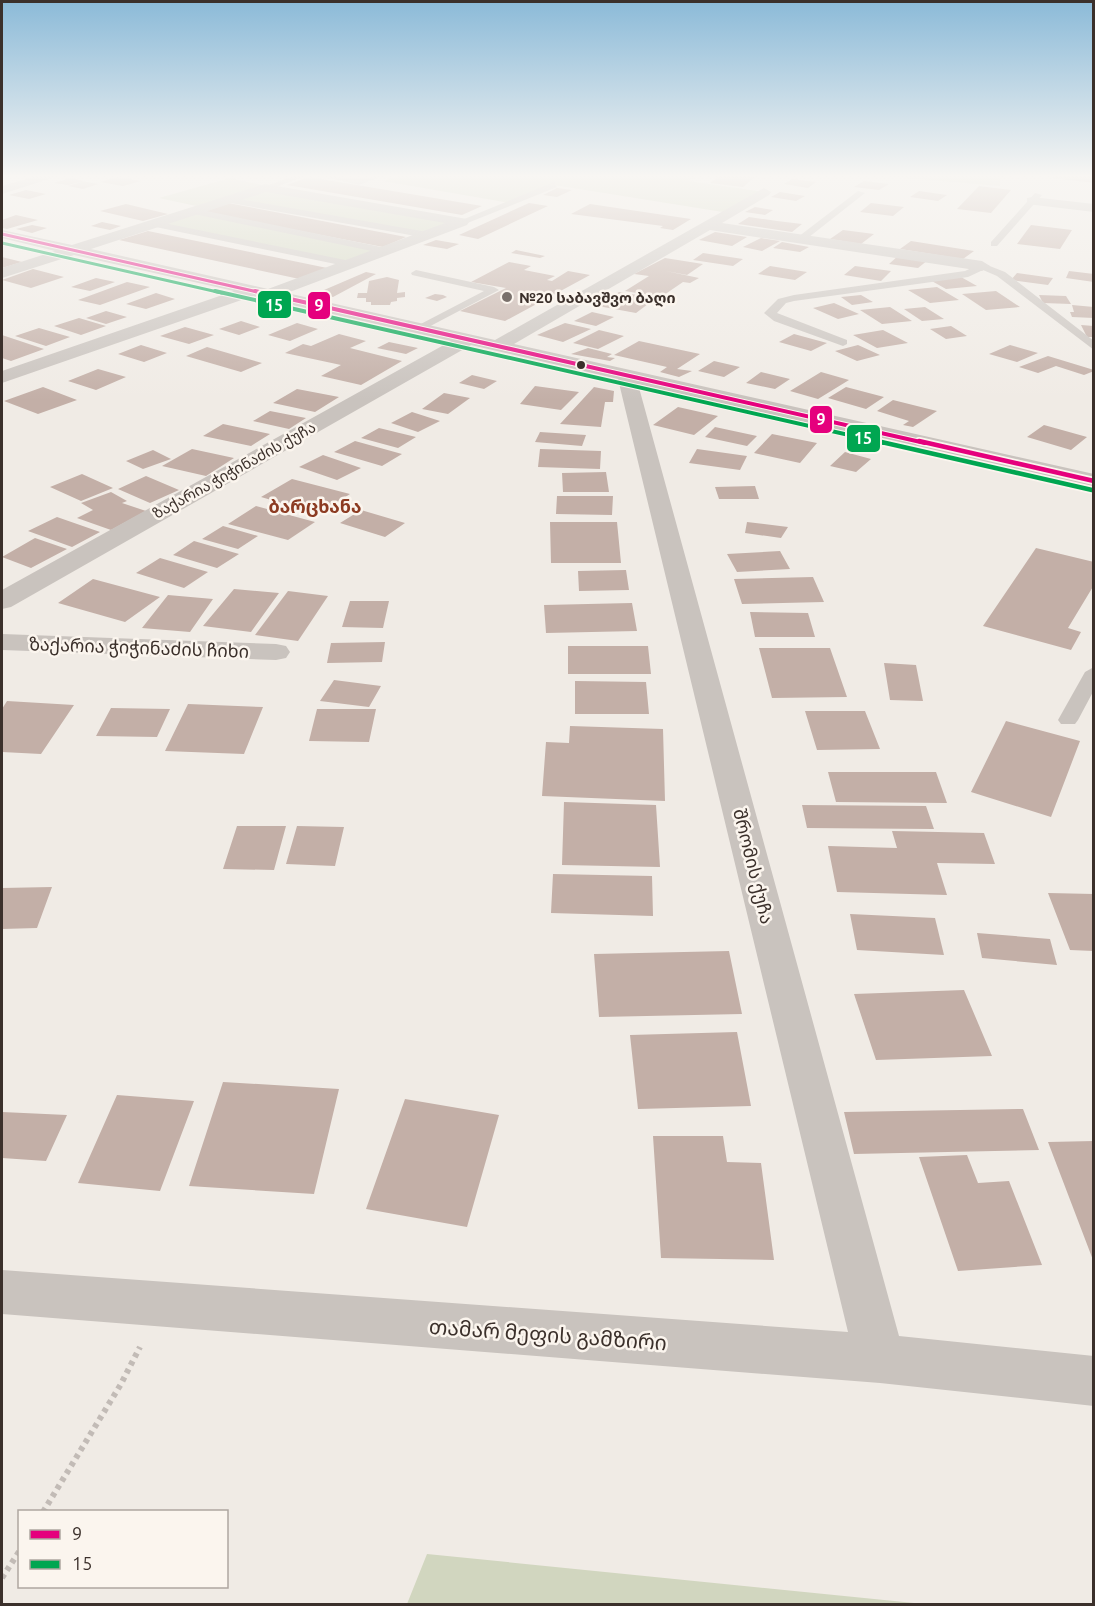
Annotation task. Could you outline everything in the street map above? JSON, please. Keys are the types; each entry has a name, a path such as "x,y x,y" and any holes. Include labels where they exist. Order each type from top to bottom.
{"street":[{"path":"2,273 73,250"},
{"path":"80,250 259,293 1094,481"},
{"path":"2,377 389,250"},
{"path":"496,347 665,250"},
{"path":"874,250 982,266"},
{"name":"ზაქარია ჭიჭინაძის ქუჩა","path":"2,601 467,340"},
{"name":"შრომის ქუჩა","path":"626,374 880,1359"},
{"name":"ზაქარია ჭიჭინაძის ჩიხი","path":"2,642 276,652"},
{"name":"თამარ მეფის გამზირი","path":"2,1292 880,1359 1094,1381"}],"lane":[{"path":"282,250 351,264"},
{"path":"381,250 386,251"},
{"path":"843,342 778,319 770,313 782,302 794,298 968,274 982,266 1000,274 1094,347"},
{"path":"416,273 495,290 419,329"},
{"path":"1068,720 1094,672"}],"path":[{"path":"45,1510 121,1384 162,1305"},
{"path":"2,1578 18,1553"}],"green space":[{"path":"281,250 386,251 350,264"},
{"path":"427,1554 924,1604 407,1604"}],"building":[{"path":"165,250 240,250 332,269 304,280"},
{"path":"516,250 545,256 540,258 511,253"},
{"path":"906,250 974,251 963,259"},
{"path":"703,253 743,259 733,266 693,260"},
{"path":"899,255 928,260 918,268 889,264"},
{"path":"2,257 22,262 2,268"},
{"path":"665,258 703,264 687,275 666,271 699,278 690,283 683,282 661,297 625,291 649,276 634,274"},
{"path":"509,262 531,266 524,270 555,276 547,280 552,281 568,271 590,275 505,321 460,311 506,288 471,282"},
{"path":"770,266 807,272 795,280 758,274"},
{"path":"855,266 891,271 881,281 844,275"},
{"path":"33,269 64,277 31,288 2,280"},
{"path":"1069,271 1094,274 1094,282 1066,278"},
{"path":"366,272 376,274 333,297 317,293"},
{"path":"1017,273 1053,278 1048,285 1011,280"},
{"path":"387,277 399,280 397,293 405,292 405,297 397,298 397,301 391,302 390,305 371,305 371,302 366,302 366,298 357,298 358,293 367,293 369,281"},
{"path":"961,277 977,286 946,289 930,280"},
{"path":"96,278 115,282 90,291 71,287"},
{"path":"127,282 150,287 100,305 78,300"},
{"path":"937,287 959,300 930,303 908,290"},
{"path":"996,291 1020,307 986,310 962,294"},
{"path":"619,292 656,298 636,313 598,306"},
{"path":"156,293 175,299 146,309 126,304"},
{"path":"435,294 447,297 437,301 425,298"},
{"path":"861,295 873,302 852,305 841,297"},
{"path":"1039,295 1066,296 1071,304 1043,303"},
{"path":"834,303 859,314 838,319 813,308"},
{"path":"1072,305 1094,307 1094,318 1072,317 1070,312 1074,312"},
{"path":"890,307 912,321 882,324 860,310"},
{"path":"925,307 944,319 922,321 904,309"},
{"path":"106,311 127,317 106,324 86,318"},
{"path":"592,312 614,317 596,326 574,321"},
{"path":"79,318 106,326 81,335 54,326"},
{"path":"241,321 260,327 239,335 219,329"},
{"path":"297,323 318,329 290,341 268,335"},
{"path":"565,323 591,329 563,342 537,335"},
{"path":"1081,325 1094,326 1094,337 1087,337"},
{"path":"951,326 967,336 946,339 930,329"},
{"path":"185,327 214,335 189,344 160,336"},
{"path":"39,328 70,337 46,346 15,336"},
{"path":"599,330 624,336 598,349 573,343"},
{"path":"883,330 908,343 877,348 853,335"},
{"path":"339,334 366,341 350,348 402,361 361,385 321,376 341,365 285,353 303,344 311,346"},
{"path":"794,334 827,343 811,351 779,342"},
{"path":"2,335 44,349 11,361 2,358"},
{"path":"639,341 700,354 677,369 692,371 679,377 660,372 667,367 614,355"},
{"path":"389,342 418,348 406,354 377,348"},
{"path":"141,345 167,353 144,362 118,354"},
{"path":"858,345 880,355 857,361 835,351"},
{"path":"1010,345 1038,353 1017,362 989,354"},
{"path":"207,347 262,363 241,372 186,356"},
{"path":"588,348 612,354 607,357 615,358 610,361 571,354"},
{"path":"1048,356 1094,371 1084,375 1056,366 1038,373 1019,367"},
{"path":"714,361 740,367 724,377 698,371"},
{"path":"98,369 126,377 96,390 68,381"},
{"path":"761,372 790,379 775,389 746,383"},
{"path":"821,372 849,380 818,399 790,391"},
{"path":"472,375 497,381 484,389 459,383"},
{"path":"535,386 579,392 561,410 520,404"},
{"path":"43,387 77,400 38,414 4,401"},
{"path":"594,387 614,391 613,402 605,402 601,427 560,424"},
{"path":"846,387 884,397 866,409 828,398"},
{"path":"297,389 339,397 315,412 273,403"},
{"path":"444,393 470,398 448,414 422,409"},
{"path":"893,400 937,411 913,427 903,425 909,421 877,411"},
{"path":"678,407 718,416 694,435 653,425"},
{"path":"270,411 306,418 289,429 253,421"},
{"path":"412,412 440,421 418,432 391,423"},
{"path":"223,424 270,434 251,446 203,436"},
{"path":"1044,425 1087,437 1071,450 1027,437"},
{"path":"715,427 757,436 747,446 705,437"},
{"path":"379,428 416,437 398,448 361,438"},
{"path":"540,432 586,435 582,446 535,442"},
{"path":"772,434 817,443 800,463 754,453"},
{"path":"355,441 402,454 382,466 334,452"},
{"path":"192,449 234,458 206,476 162,466"},
{"path":"540,449 601,451 600,469 538,467"},
{"path":"697,449 747,456 740,470 689,463"},
{"path":"153,450 171,459 143,469 126,461"},
{"path":"845,452 871,459 856,472 830,466"},
{"path":"323,455 361,468 337,480 299,467"},
{"path":"606,472 609,492 563,492 562,473"},
{"path":"82,474 113,488 81,501 50,487"},
{"path":"146,476 179,490 150,503 118,489"},
{"path":"292,479 350,494 319,514 261,497"},
{"path":"755,486 759,499 719,499 715,487"},
{"path":"111,492 127,501 122,503 146,511 111,530 77,518 93,510 81,503"},
{"path":"557,496 613,496 612,515 556,514"},
{"path":"256,506 315,522 288,540 228,524"},
{"path":"361,510 405,523 385,537 340,523"},
{"path":"57,517 100,532 72,547 28,531"},
{"path":"550,522 617,522 621,563 551,563"},
{"path":"747,522 788,527 781,538 745,533"},
{"path":"223,526 258,536 238,549 202,539"},
{"path":"35,538 67,549 31,568 2,557"},
{"path":"194,541 239,554 217,568 173,555"},
{"path":"1036,548 1094,562 1094,585 1068,628 1081,632 1071,650 983,626"},
{"path":"780,551 790,569 737,572 727,554"},
{"path":"160,558 208,572 184,588 136,573"},
{"path":"626,570 629,590 579,591 578,571"},
{"path":"813,577 824,602 742,604 734,579"},
{"path":"93,579 160,597 125,622 58,603"},
{"path":"234,589 279,593 251,632 203,626"},
{"path":"288,591 328,596 298,641 255,635"},
{"path":"168,595 213,599 190,632 142,628"},
{"path":"350,601 389,601 383,628 342,627"},
{"path":"632,603 637,631 546,633 544,605"},
{"path":"750,612 808,613 815,637 755,637"},
{"path":"385,642 382,662 327,663 331,643"},
{"path":"568,646 648,646 651,674 568,674"},
{"path":"759,648 830,648 847,697 772,698"},
{"path":"884,663 916,665 923,701 890,700"},
{"path":"334,680 381,686 369,707 320,701"},
{"path":"575,681 646,682 649,714 575,714"},
{"path":"7,701 74,705 41,754 2,752 2,709"},
{"path":"188,704 263,707 244,754 165,751"},
{"path":"111,708 170,709 157,737 96,736"},
{"path":"317,709 376,709 369,742 309,741"},
{"path":"805,711 865,711 880,749 817,750"},
{"path":"1006,721 1080,741 1051,817 971,792"},
{"path":"570,726 663,729 665,801 542,796 546,742 569,743"},
{"path":"828,772 936,772 947,803 836,802"},
{"path":"564,802 656,805 660,867 562,865"},
{"path":"802,805 926,806 934,829 807,828"},
{"path":"237,826 286,826 274,870 223,869"},
{"path":"297,826 344,827 335,866 286,864"},
{"path":"892,831 984,833 995,864 937,863 947,895 837,892 828,846 897,848"},
{"path":"553,874 652,876 653,916 551,913"},
{"path":"52,887 37,928 2,929 2,888"},
{"path":"1048,893 1094,894 1094,951 1070,950"},
{"path":"850,914 935,918 944,955 857,950"},
{"path":"977,933 1050,939 1057,965 982,958"},
{"path":"729,951 742,1014 599,1017 594,954"},
{"path":"964,990 992,1056 876,1060 854,994"},
{"path":"737,1032 751,1106 638,1109 630,1035"},
{"path":"223,1082 339,1089 314,1194 189,1186"},
{"path":"117,1095 194,1101 160,1191 78,1183"},
{"path":"405,1099 499,1115 467,1227 366,1209"},
{"path":"1023,1109 1039,1150 854,1154 844,1112"},
{"path":"2,1112 67,1115 46,1161 2,1158"},
{"path":"653,1136 723,1136 727,1162 761,1163 774,1260 661,1258"},
{"path":"1094,1141 1094,1260 1093,1260 1048,1142"},
{"path":"967,1155 978,1183 1009,1181 1042,1265 958,1271 919,1157"}],"transit line":[{"name":"15","path":"33,250 1092,490"},
{"name":"9","path":"73,250 1094,481"}],"place":[{"name":"№20 საბავშვო ბაღი","path":"507,297"}],"district":[{"name":"ბარცხანა","path":"315,506"}]}
